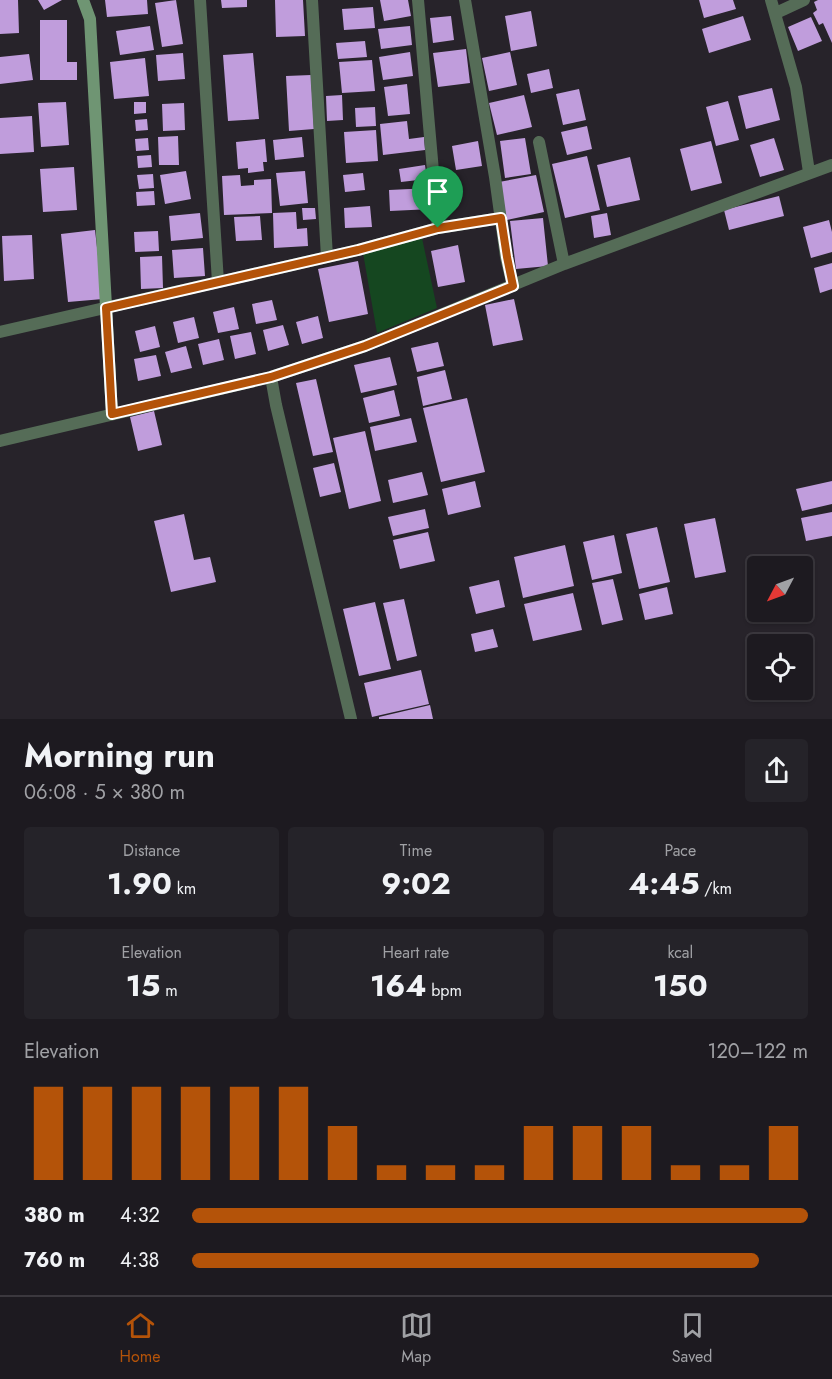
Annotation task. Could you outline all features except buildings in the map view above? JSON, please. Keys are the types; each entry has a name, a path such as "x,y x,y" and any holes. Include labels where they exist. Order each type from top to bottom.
{"street":[{"path":"83,0 90,19 112,414"},
{"path":"200,0 218,282"},
{"path":"312,0 327,257"},
{"path":"418,0 438,228"},
{"path":"465,0 513,286"},
{"path":"771,0 777,13 796,87 809,172"},
{"path":"777,13 804,0"},
{"path":"538,142 564,264"},
{"path":"0,441 271,377 365,346 564,264 832,165"},
{"path":"0,332 327,257 438,228 501,218"},
{"path":"271,377 351,719"}],"green space":[{"path":"422,238 437,308 377,333 363,253"}],"route":[{"path":"501,218 513,286 365,346 271,377 112,414 106,308 358,250 438,228 501,218"}]}
